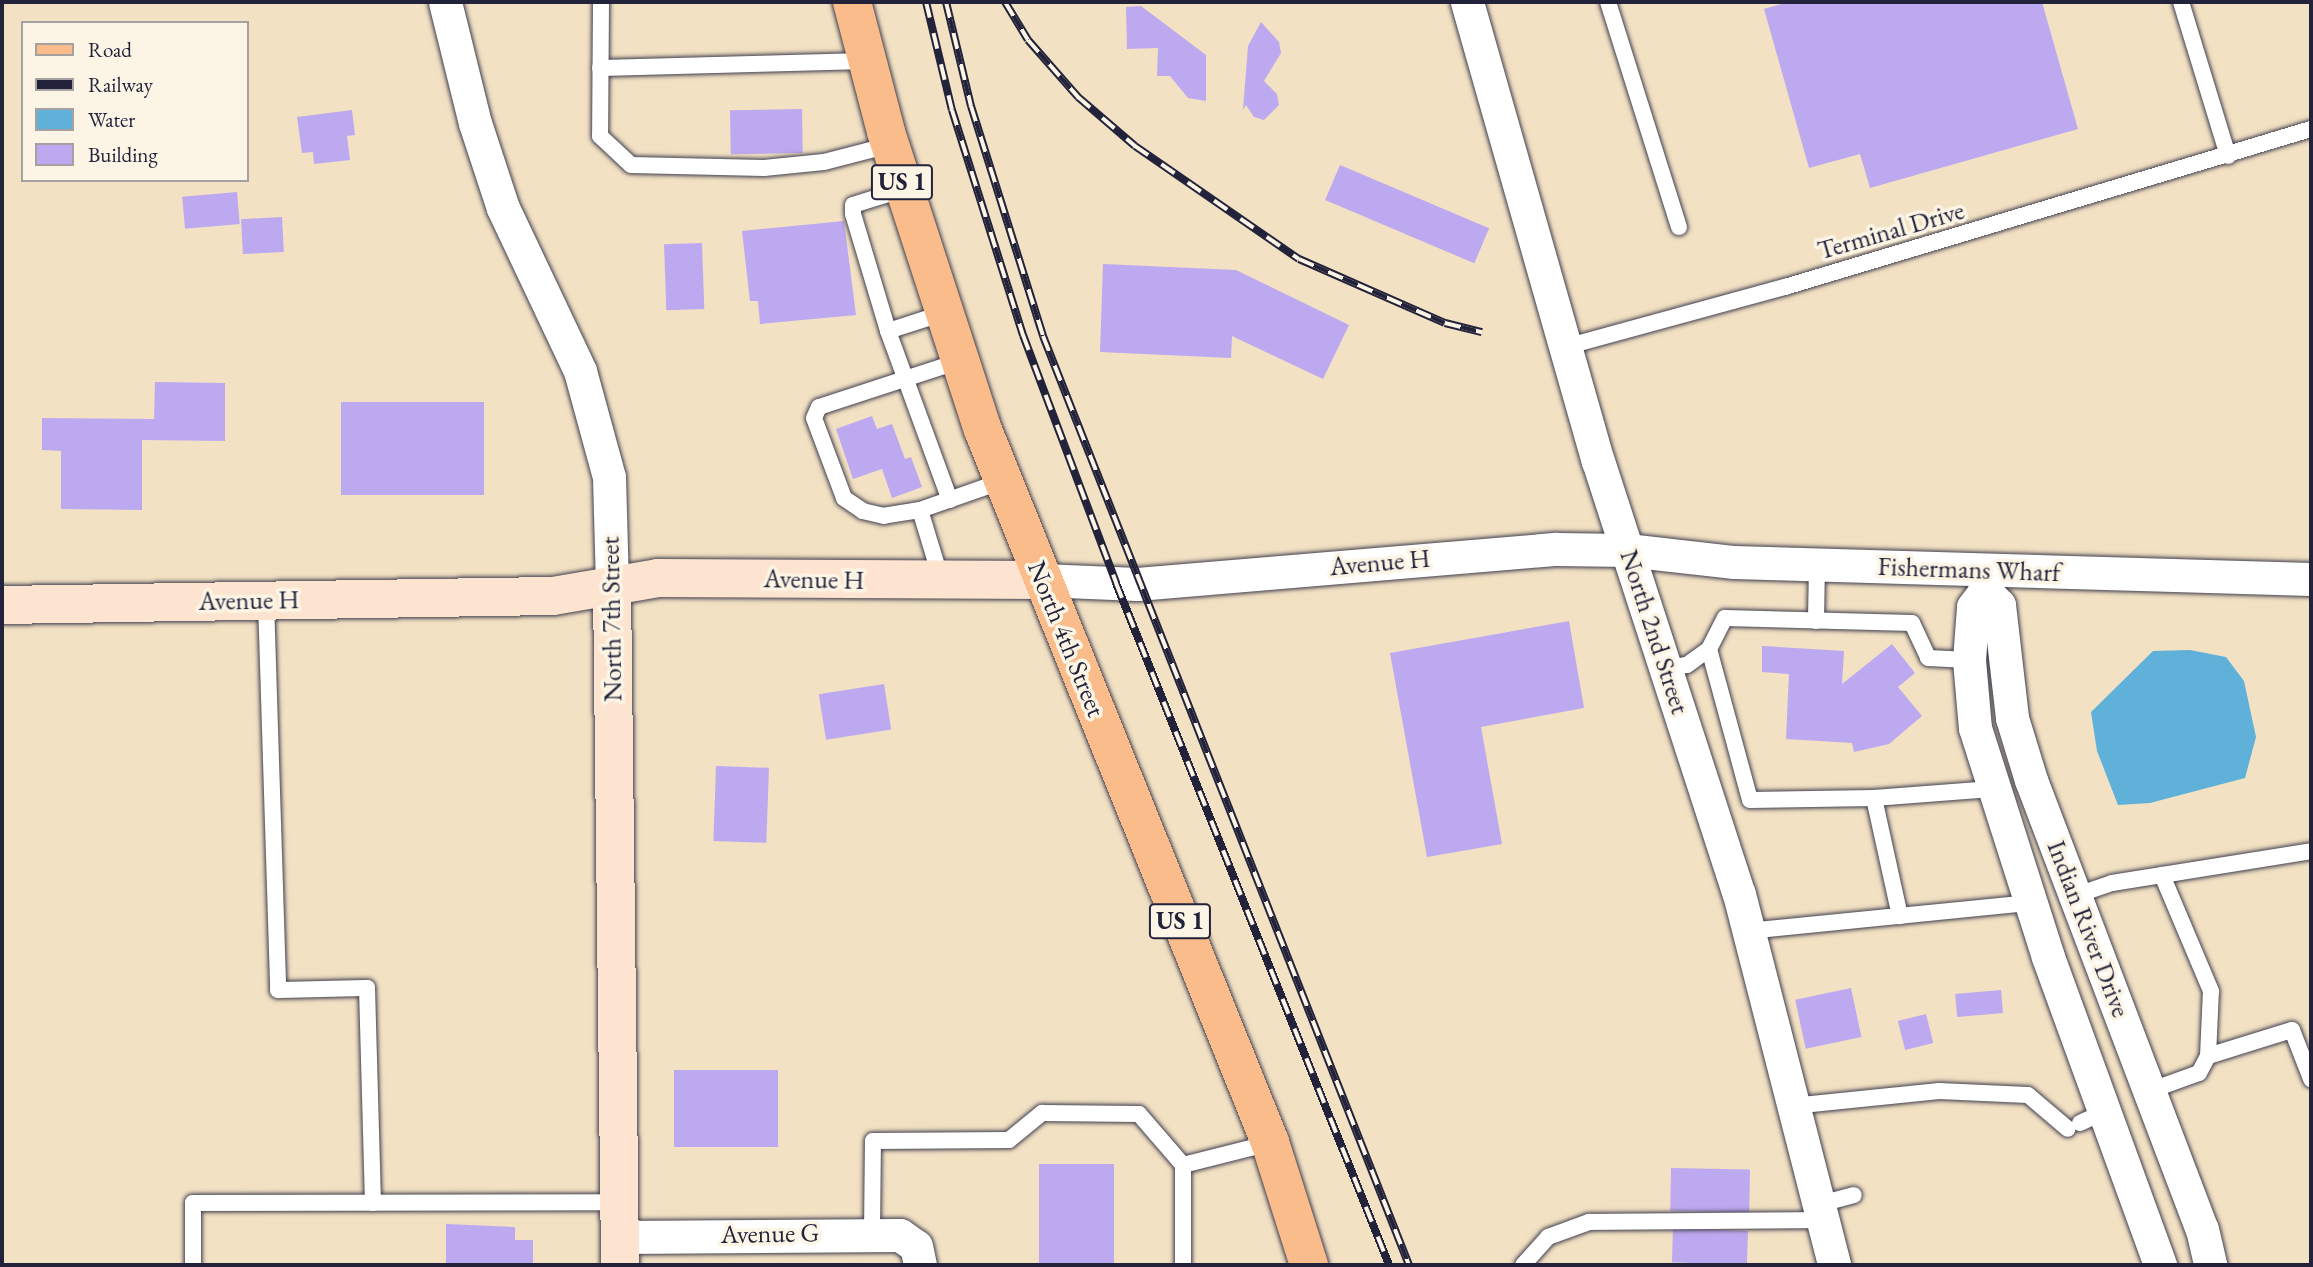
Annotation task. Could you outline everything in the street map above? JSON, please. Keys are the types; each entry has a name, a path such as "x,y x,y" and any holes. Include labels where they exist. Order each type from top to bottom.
{"main road":[{"name":"North 4th Street","path":"852,2 890,145 960,361 1003,481 1270,1142 1309,1265"}],"street":[{"name":"North 7th Street","path":"445,2 475,123 503,208 580,371 608,477 612,587 620,1235"},
{"name":"North 2nd Street","path":"1467,2 1565,347 1748,931 1834,1265"},
{"name":"Avenue H","path":"2,605 553,596 658,578 1042,580 1137,584 1557,549 1627,550"},
{"name":"Fishermans Wharf","path":"1627,550 1675,558 1817,565 1984,582 2311,579"},
{"name":"Indian River Drive","path":"1984,582 1973,607 1969,660 1975,728 2030,903 2084,1122 2160,1265"},
{"name":"Indian River Drive","path":"1984,582 1999,605 2012,718 2031,780 2077,894 2202,1229 2210,1265"},
{"name":"Avenue G","path":"620,1235 872,1233 900,1235 918,1256"}],"lane":[{"path":"601,2 600,136 631,165 764,168 824,162 890,145"},
{"path":"1608,2 1679,227"},
{"path":"2181,2 2228,156"},
{"path":"600,68 867,61"},
{"name":"Terminal Drive","path":"1565,347 1785,288 2311,129"},
{"path":"904,189 853,205 888,331 950,500"},
{"path":"888,331 944,313"},
{"path":"960,361 819,407 814,418 844,498 863,511 884,516 919,510 1003,481"},
{"path":"919,510 942,581"},
{"path":"1816,621 1817,565"},
{"path":"266,601 278,990 367,988 373,1203"},
{"path":"1667,668 1686,665 1709,649 1725,618 1912,623 1928,658 1969,660"},
{"path":"1709,649 1750,800 1874,798 1992,789"},
{"path":"1874,798 1900,916"},
{"path":"2077,894 2162,875 2311,851"},
{"path":"2149,1091 2199,1073 2208,1056 2211,991 2162,875"},
{"path":"1748,931 2030,903"},
{"path":"2208,1056 2292,1030 2311,1079"},
{"path":"1793,1106 1939,1091 2028,1096 2084,1122"},
{"path":"872,1233 873,1141 1009,1140 1042,1112 1139,1114 1183,1165 1183,1265"},
{"path":"1183,1165 1270,1142"},
{"path":"1523,1265 1548,1237 1589,1222 1819,1213 1854,1195"},
{"path":"193,1265 193,1203 373,1203 620,1235"}],"water":[{"path":"2190,650 2226,657 2244,681 2256,737 2245,778 2150,803 2118,805 2097,751 2091,712 2153,651"}],"building":[{"path":"1789,2 2042,2 2078,129 1870,188 1860,154 1809,168 1764,9"},
{"path":"1141,6 1206,55 1206,101 1188,98 1170,76 1157,76 1158,48 1127,49 1126,7"},
{"path":"1261,22 1279,42 1281,53 1264,81 1277,94 1279,105 1264,120 1254,117 1246,105 1243,110 1248,46"},
{"path":"802,109 803,153 731,154 730,110"},
{"path":"352,110 355,135 347,136 350,160 314,164 313,152 302,153 297,117"},
{"path":"1340,165 1489,228 1474,263 1325,200"},
{"path":"237,192 240,224 185,229 182,197"},
{"path":"282,217 284,252 243,254 241,219"},
{"path":"844,221 856,315 760,324 758,301 750,301 742,231"},
{"path":"702,243 704,309 666,310 664,244"},
{"path":"1103,264 1236,270 1349,325 1323,379 1232,336 1231,358 1100,352"},
{"path":"155,382 225,383 225,441 142,440 142,510 61,509 61,451 42,450 42,418 154,419"},
{"path":"341,402 484,402 484,495 341,495"},
{"path":"872,416 877,429 892,424 905,459 911,457 922,487 892,498 882,469 853,479 836,429"},
{"path":"1569,621 1584,708 1481,727 1502,844 1427,857 1390,653"},
{"path":"1892,644 1915,673 1898,687 1922,716 1889,744 1854,752 1852,743 1786,739 1789,674 1762,672 1762,646 1844,651 1842,684"},
{"path":"884,684 891,729 826,740 819,694"},
{"path":"716,766 769,768 766,843 713,841"},
{"path":"1851,988 1861,1037 1806,1049 1795,1000"},
{"path":"2001,990 2003,1013 1957,1017 1955,994"},
{"path":"1926,1014 1933,1043 1905,1050 1898,1021"},
{"path":"674,1070 778,1070 778,1147 674,1147"},
{"path":"1039,1164 1114,1164 1114,1265 1039,1265"},
{"path":"1671,1168 1750,1169 1749,1212 1670,1211"},
{"path":"446,1224 515,1227 515,1240 533,1240 533,1265 446,1265"},
{"path":"1673,1228 1748,1231 1747,1265 1672,1262"}],"railway":[{"path":"926,2 952,110 1023,335 1116,583 1389,1265"},
{"path":"946,2 971,106 1043,336 1409,1265"},
{"path":"1005,2 1028,40 1078,97 1135,146 1299,259 1445,323 1482,332"}]}
